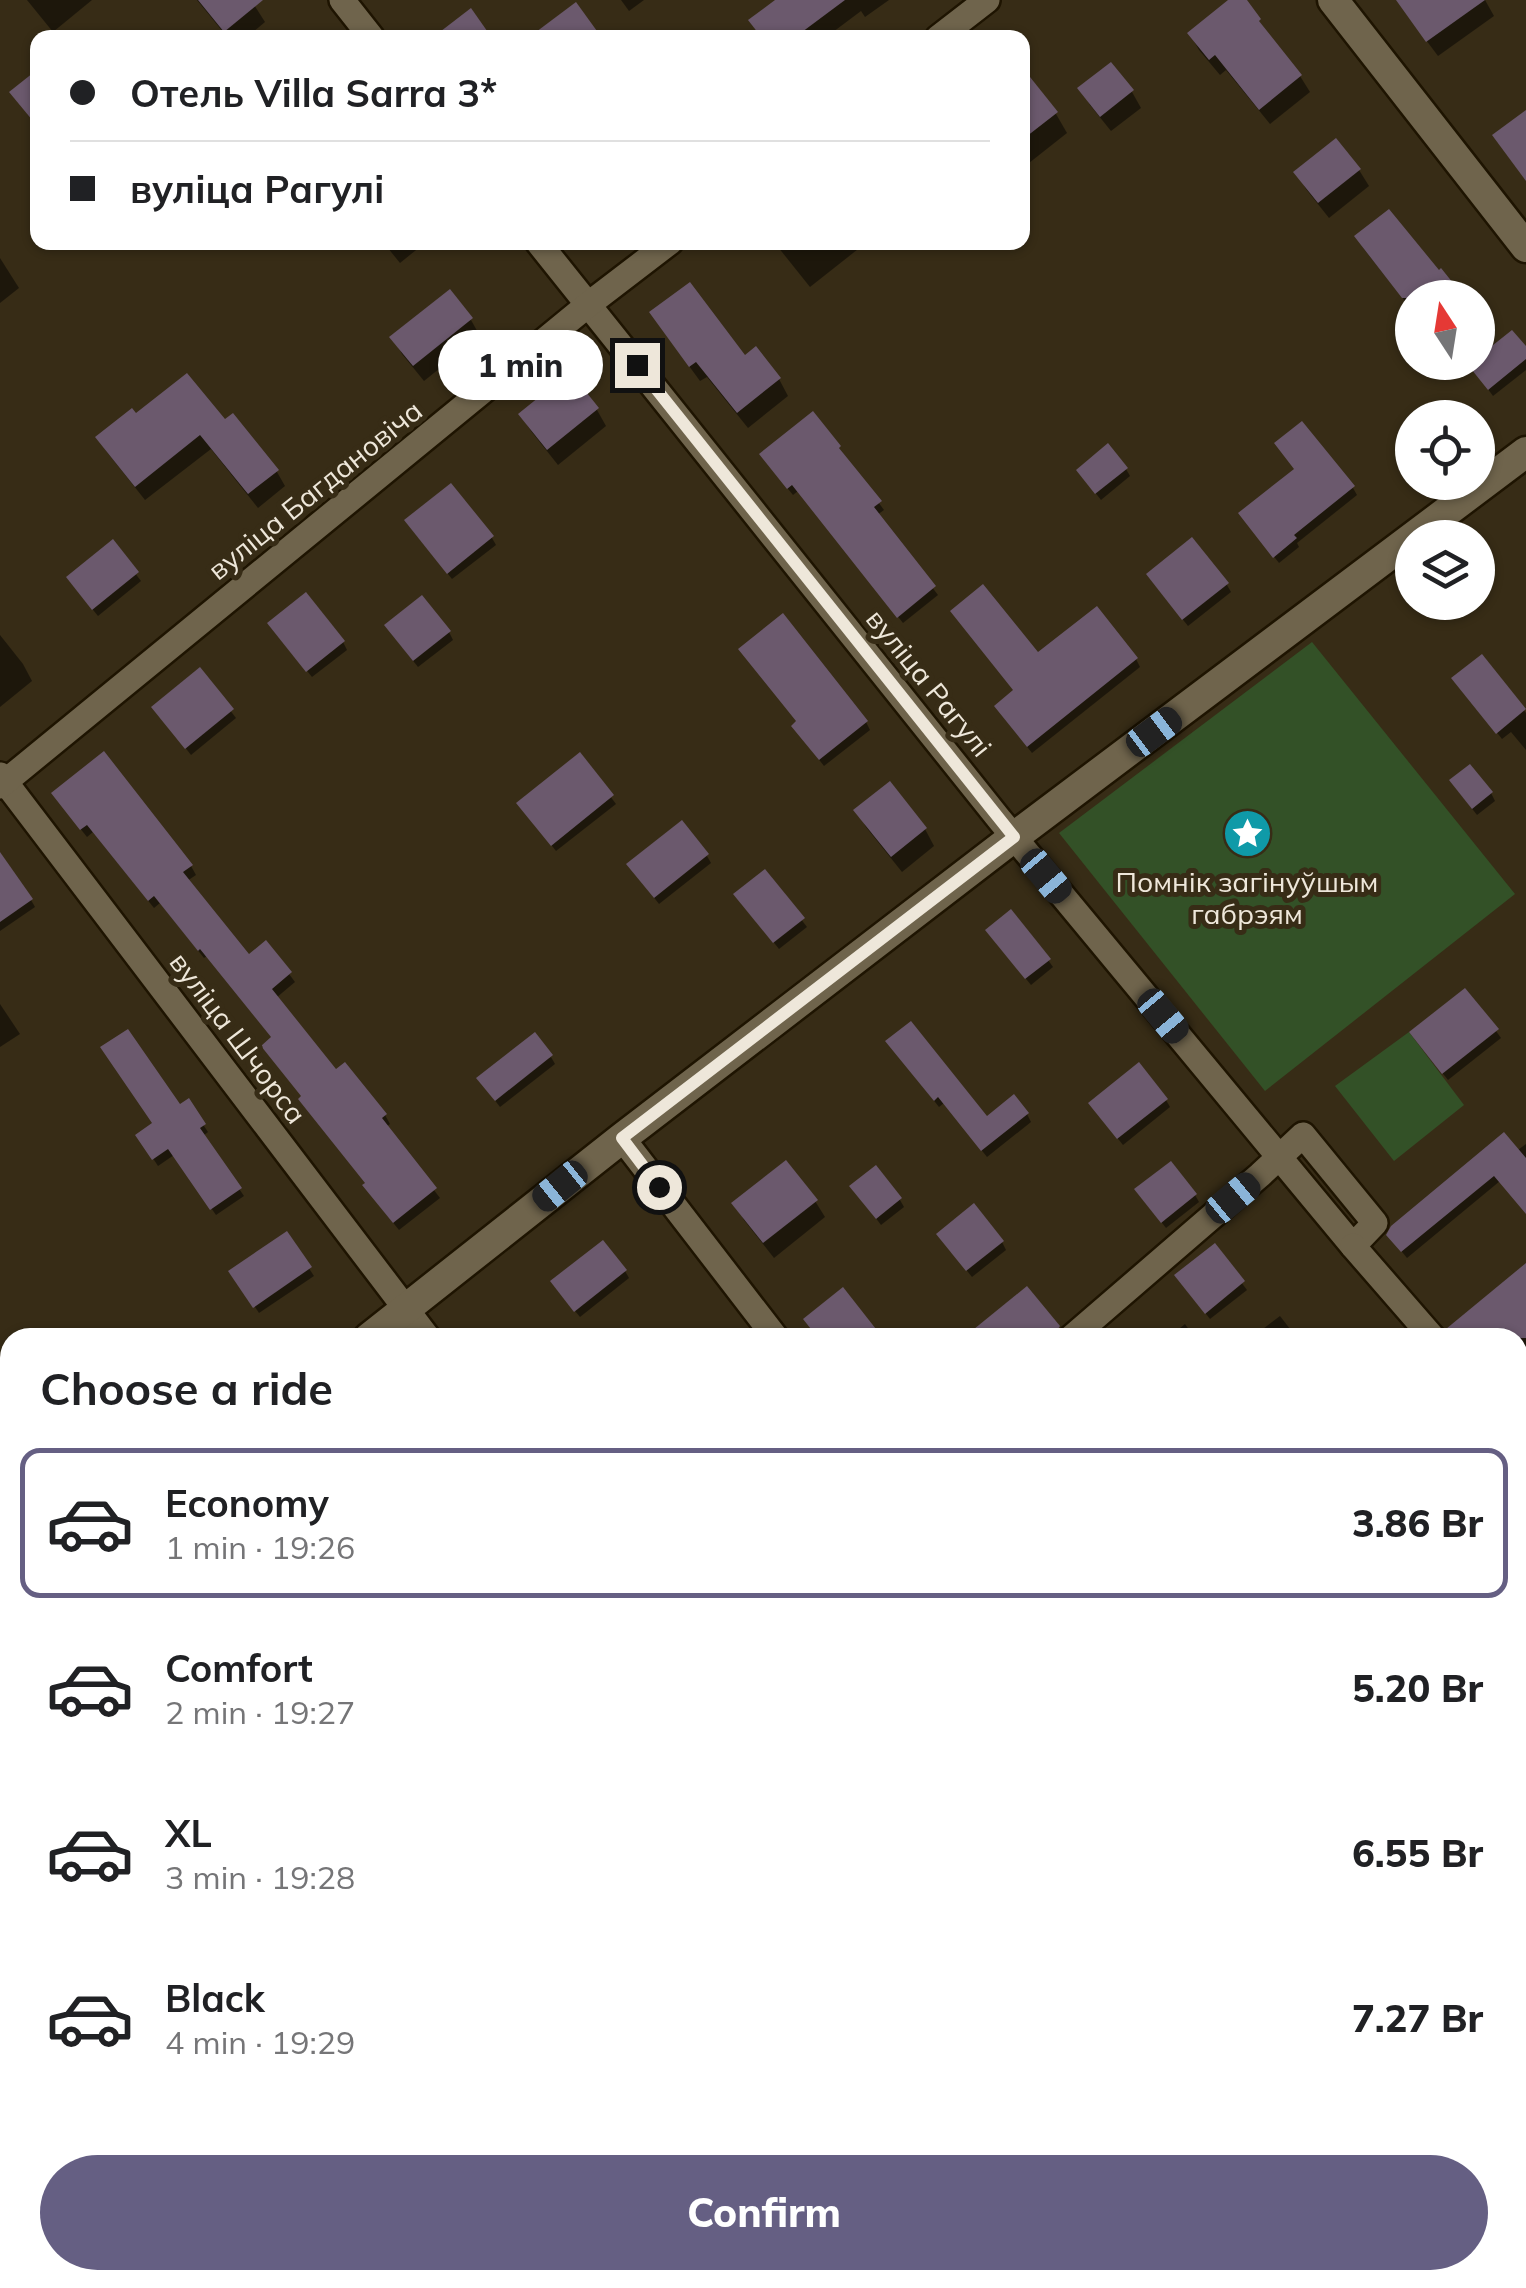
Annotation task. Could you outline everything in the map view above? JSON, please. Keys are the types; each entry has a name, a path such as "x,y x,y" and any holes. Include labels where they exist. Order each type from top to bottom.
{"main road":[{"path":"1333,0 1526,247"},
{"path":"381,1328 1014,837 1526,452"}],"street":[{"path":"342,0 366,30"},
{"path":"948,30 987,0"},
{"name":"вуліца Рагулі","path":"544,250 1014,837 1424,1328"},
{"name":"вуліца Багдановіча","path":"2,781 659,250"},
{"name":"вуліца Шчорса","path":"2,781 420,1328"},
{"path":"622,1138 768,1328"},
{"path":"1083,1328 1280,1155"}],"green space":[{"path":"1312,642 1515,894 1265,1091 1059,833"},
{"path":"1409,1032 1464,1105 1394,1161 1335,1086"}],"building":[{"path":"198,0 263,0 226,30"},
{"path":"775,0 845,0 805,30 756,30 748,20"},
{"path":"1228,0 1247,0 1302,75 1259,110 1215,55 1209,60 1187,33"},
{"path":"1396,0 1485,0 1426,42"},
{"path":"576,2 596,30 539,30"},
{"path":"471,8 486,30 442,30"},
{"path":"1111,62 1134,90 1100,117 1077,88"},
{"path":"30,75 30,117 9,92"},
{"path":"1030,77 1058,112 1030,134"},
{"path":"1526,110 1526,181 1492,135"},
{"path":"1336,138 1361,169 1318,203 1293,172"},
{"path":"1389,209 1451,280 1395,280 1395,289 1354,236"},
{"path":"690,282 745,355 756,346 781,378 737,413 696,362 689,367 649,312"},
{"path":"450,289 473,318 413,366 389,337"},
{"path":"1512,330 1526,346 1526,359 1488,390 1480,380 1495,380 1495,344"},
{"path":"570,372 599,408 547,450 518,414"},
{"path":"187,373 225,419 233,413 279,470 248,494 200,435 135,487 95,437 132,408 136,413"},
{"path":"813,411 882,501 874,507 936,586 897,618 792,485 787,489 759,454"},
{"path":"1302,421 1355,486 1294,535 1297,538 1273,558 1238,513 1294,469 1274,443"},
{"path":"1108,443 1128,468 1095,494 1076,470"},
{"path":"451,483 494,536 447,574 404,520"},
{"path":"1192,537 1229,583 1182,620 1146,574"},
{"path":"113,539 139,572 92,610 66,577"},
{"path":"983,584 1038,652 1097,606 1138,658 1027,747 994,706 1013,690 950,611"},
{"path":"306,592 345,641 306,672 267,623"},
{"path":"422,595 451,631 413,661 384,625"},
{"path":"783,613 868,721 819,760 791,726 796,721 738,649"},
{"path":"1482,654 1526,709 1496,734 1451,678"},
{"path":"200,667 234,709 185,749 151,707"},
{"path":"104,751 193,865 183,872 249,954 266,940 292,972 272,989 336,1069 345,1062 387,1114 382,1118 437,1188 393,1223 261,1046 271,1037 154,896 148,901 87,825 80,830 51,793"},
{"path":"580,752 614,795 551,846 516,803"},
{"path":"1470,764 1493,792 1472,809 1449,780"},
{"path":"890,781 927,828 891,857 853,810"},
{"path":"682,820 709,854 654,898 626,864"},
{"path":"0,852 33,899 0,922"},
{"path":"765,869 805,918 773,943 733,894"},
{"path":"1011,909 1051,959 1025,979 985,930"},
{"path":"1465,988 1499,1029 1442,1074 1409,1032"},
{"path":"911,1021 987,1116 1014,1094 1029,1113 981,1151 938,1097 934,1101 885,1041"},
{"path":"128,1029 180,1104 189,1098 206,1124 200,1128 242,1188 210,1210 168,1149 152,1160 135,1135 152,1123 100,1047"},
{"path":"535,1032 553,1055 495,1101 476,1078"},
{"path":"1139,1062 1168,1099 1117,1139 1088,1103"},
{"path":"1504,1132 1526,1158 1526,1214 1494,1176 1401,1252 1386,1235 1391,1226"},
{"path":"786,1160 818,1200 763,1243 731,1203"},
{"path":"1171,1161 1197,1194 1161,1223 1134,1189"},
{"path":"876,1165 902,1198 876,1219 849,1186"},
{"path":"974,1203 1004,1241 966,1271 936,1234"},
{"path":"287,1231 312,1267 253,1308 228,1271"},
{"path":"603,1240 627,1270 574,1312 550,1281"},
{"path":"1215,1243 1245,1281 1205,1314 1174,1275"},
{"path":"1526,1263 1526,1328 1447,1328"},
{"path":"1027,1286 1060,1326 1059,1328 975,1328"},
{"path":"843,1287 875,1328 810,1328 803,1319"}],"place":[{"name":"Помнік загінуўшым габрэям","path":"1247,834"}],"route":[{"path":"637,365 1014,837 622,1138 659,1187"}]}
